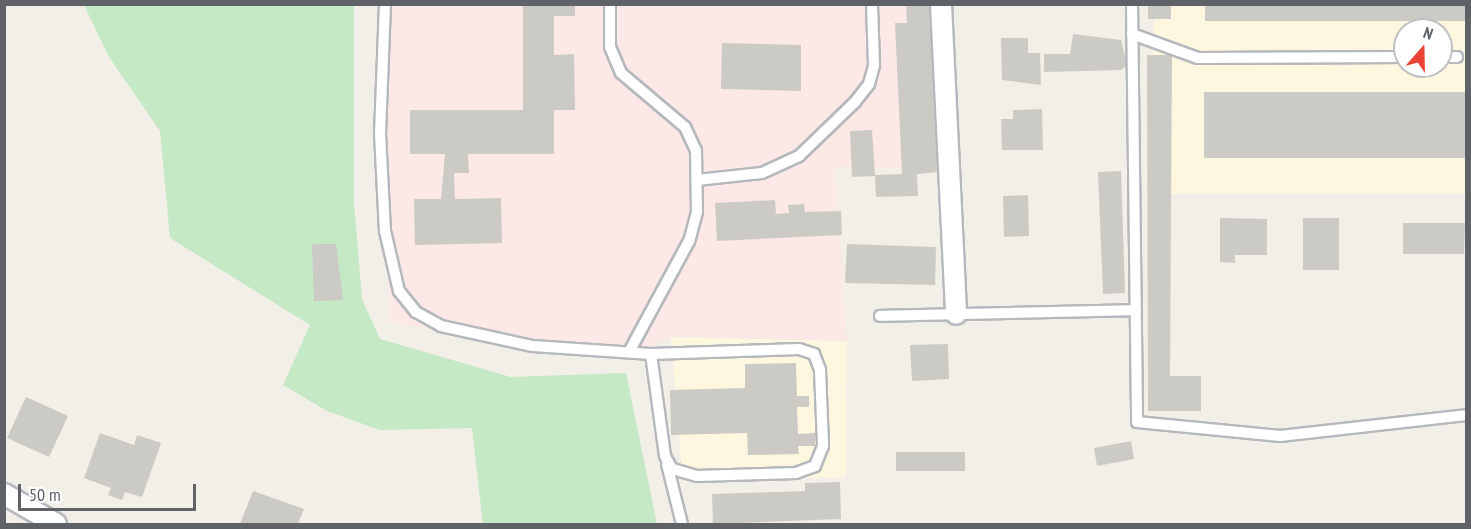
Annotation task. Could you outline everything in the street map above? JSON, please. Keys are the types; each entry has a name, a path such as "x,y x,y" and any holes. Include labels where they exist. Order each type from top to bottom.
{"street":[{"path":"941,4 956,314"},
{"path":"4,494 56,525"}],"lane":[{"path":"386,4 380,133 385,231 399,291 416,312 441,326 533,346 651,354 799,349 814,354 820,370 823,446 814,466 796,473 697,476 672,469 665,456"},
{"path":"610,4 610,47 621,73 685,127 696,151 697,212 689,242 629,352"},
{"path":"697,180 762,173 799,156 855,102 869,84 874,65 872,4"},
{"path":"1132,4 1137,422 1280,436 1467,415"},
{"path":"1132,34 1198,58 1393,57"},
{"path":"880,316 1136,310"},
{"path":"651,354 665,456 682,525"}],"shaded area":[{"path":"384,5 925,5 929,168 835,167 847,341 671,337 621,361 388,322"},
{"path":"1154,5 1466,5 1466,194 1150,194"},
{"path":"671,337 847,341 846,477 683,482"}],"green space":[{"path":"84,5 354,5 354,203 362,299 380,339 511,377 626,373 657,524 483,524 472,428 380,430 327,411 283,385 310,325 170,238 160,131 109,57"}],"building":[{"path":"523,4 575,4 575,16 554,16 554,55 574,54 575,110 554,110 554,154 468,154 469,173 454,173 455,199 501,198 502,243 415,245 414,199 441,199 445,154 410,154 410,110 523,110"},
{"path":"906,4 929,4 937,172 917,174 918,196 876,197 875,175 902,174 895,23 907,23"},
{"path":"1148,4 1171,4 1171,19 1148,19"},
{"path":"1205,4 1466,4 1466,21 1453,21 1453,18 1393,18 1393,21 1205,21"},
{"path":"1073,34 1121,40 1127,65 1121,70 1044,72 1044,54 1070,54"},
{"path":"1001,38 1028,38 1028,53 1040,53 1041,85 1002,80"},
{"path":"722,43 801,45 801,91 721,89"},
{"path":"1147,55 1172,55 1170,376 1201,376 1201,411 1148,411"},
{"path":"1204,92 1466,92 1466,158 1204,158"},
{"path":"1042,109 1043,150 1002,150 1001,119 1013,119 1013,110"},
{"path":"872,130 875,176 852,177 850,131"},
{"path":"1121,171 1125,293 1103,294 1098,172"},
{"path":"1028,195 1029,236 1004,237 1003,196"},
{"path":"775,200 776,214 789,213 788,205 804,204 805,212 841,211 842,235 717,241 715,203"},
{"path":"1220,218 1267,219 1267,255 1235,255 1235,263 1220,262"},
{"path":"1303,218 1339,218 1339,270 1303,270"},
{"path":"1403,223 1465,223 1464,254 1403,254"},
{"path":"312,244 336,244 343,300 314,301"},
{"path":"847,244 936,247 935,285 845,283"},
{"path":"948,344 949,379 912,381 910,345"},
{"path":"796,363 797,396 809,396 809,407 797,407 798,434 815,433 815,446 798,446 799,454 748,455 747,433 671,435 670,390 745,388 745,364"},
{"path":"26,397 68,416 49,457 7,438"},
{"path":"100,433 134,445 137,435 161,443 142,497 125,492 122,500 108,495 111,488 84,478"},
{"path":"1131,441 1134,459 1097,466 1094,448"},
{"path":"896,452 965,452 965,471 896,471"},
{"path":"840,482 841,519 713,524 712,494 805,491 805,483"},
{"path":"253,491 304,509 298,524 240,524"}]}
